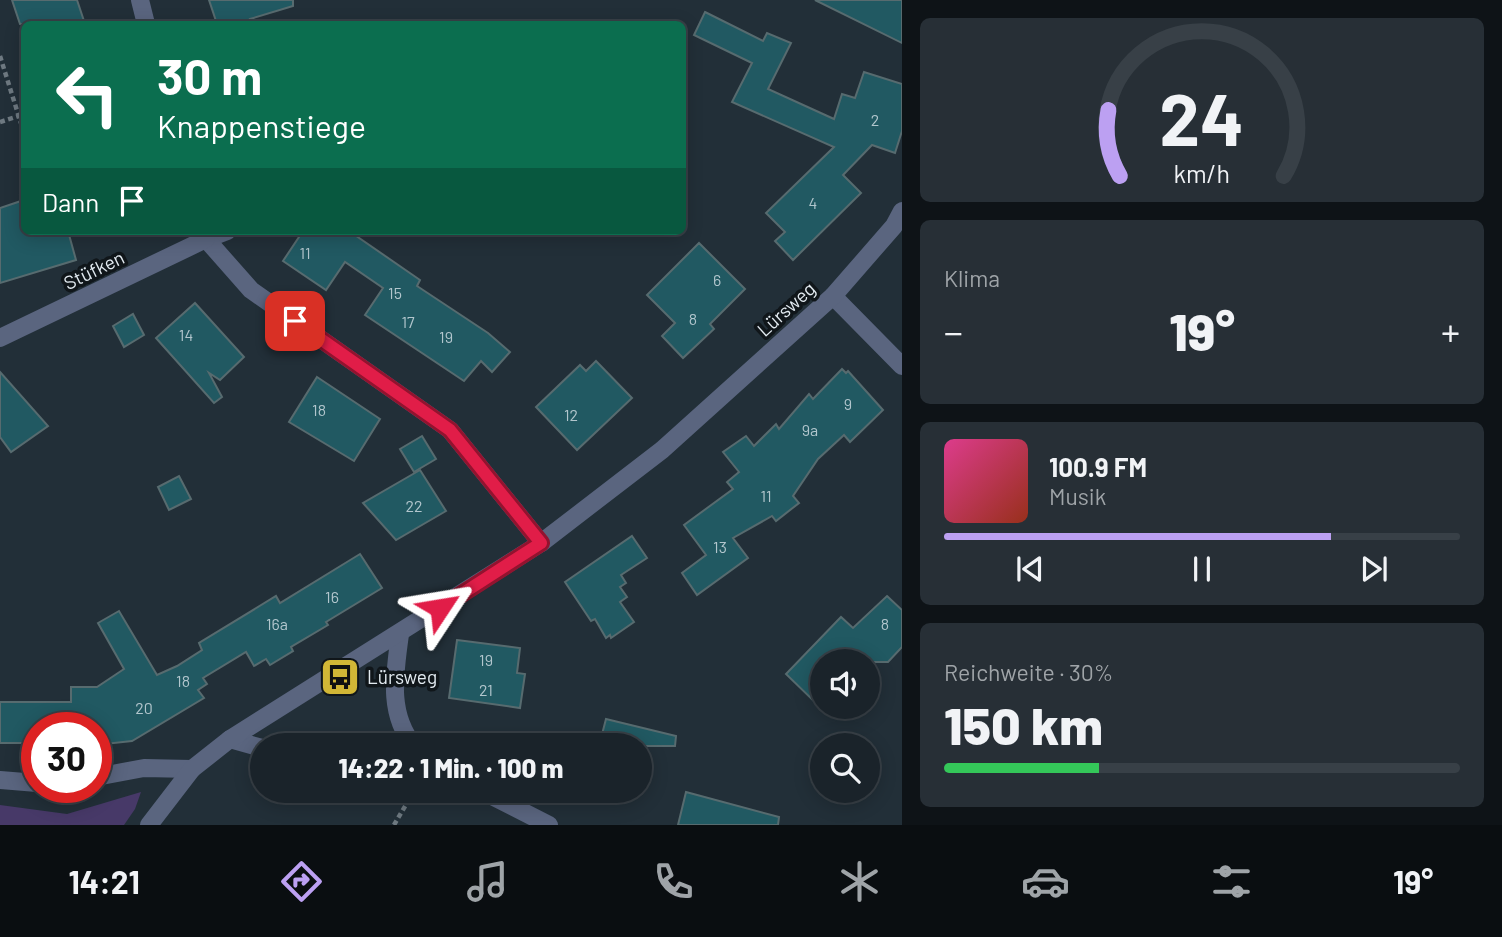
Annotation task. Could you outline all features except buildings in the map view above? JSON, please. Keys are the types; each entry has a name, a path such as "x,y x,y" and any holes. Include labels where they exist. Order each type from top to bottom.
{"street":[{"path":"141,0 145,21"},
{"name":"Lürsweg","path":"149,825 192,769 230,739 541,543 662,450 833,296 894,226 902,211"},
{"path":"205,235 251,290 450,430 541,543"},
{"name":"Stüfken","path":"0,338 205,235"},
{"path":"833,296 902,366"},
{"path":"400,634 396,706 404,733"},
{"path":"230,739 250,745"},
{"path":"112,774 144,768 192,769"},
{"path":"0,780 21,782"},
{"path":"506,803 549,825"}],"path":[{"path":"0,56 21,123"},
{"path":"0,122 19,116"},
{"path":"394,825 407,803"}],"shaded area":[{"path":"141,792 135,809 124,825 0,825 0,805 67,814 112,803 112,801"}],"place":[{"name":"Lürsweg","path":"340,677"}],"route":[{"path":"295,321 450,430 541,543 440,608"}]}
